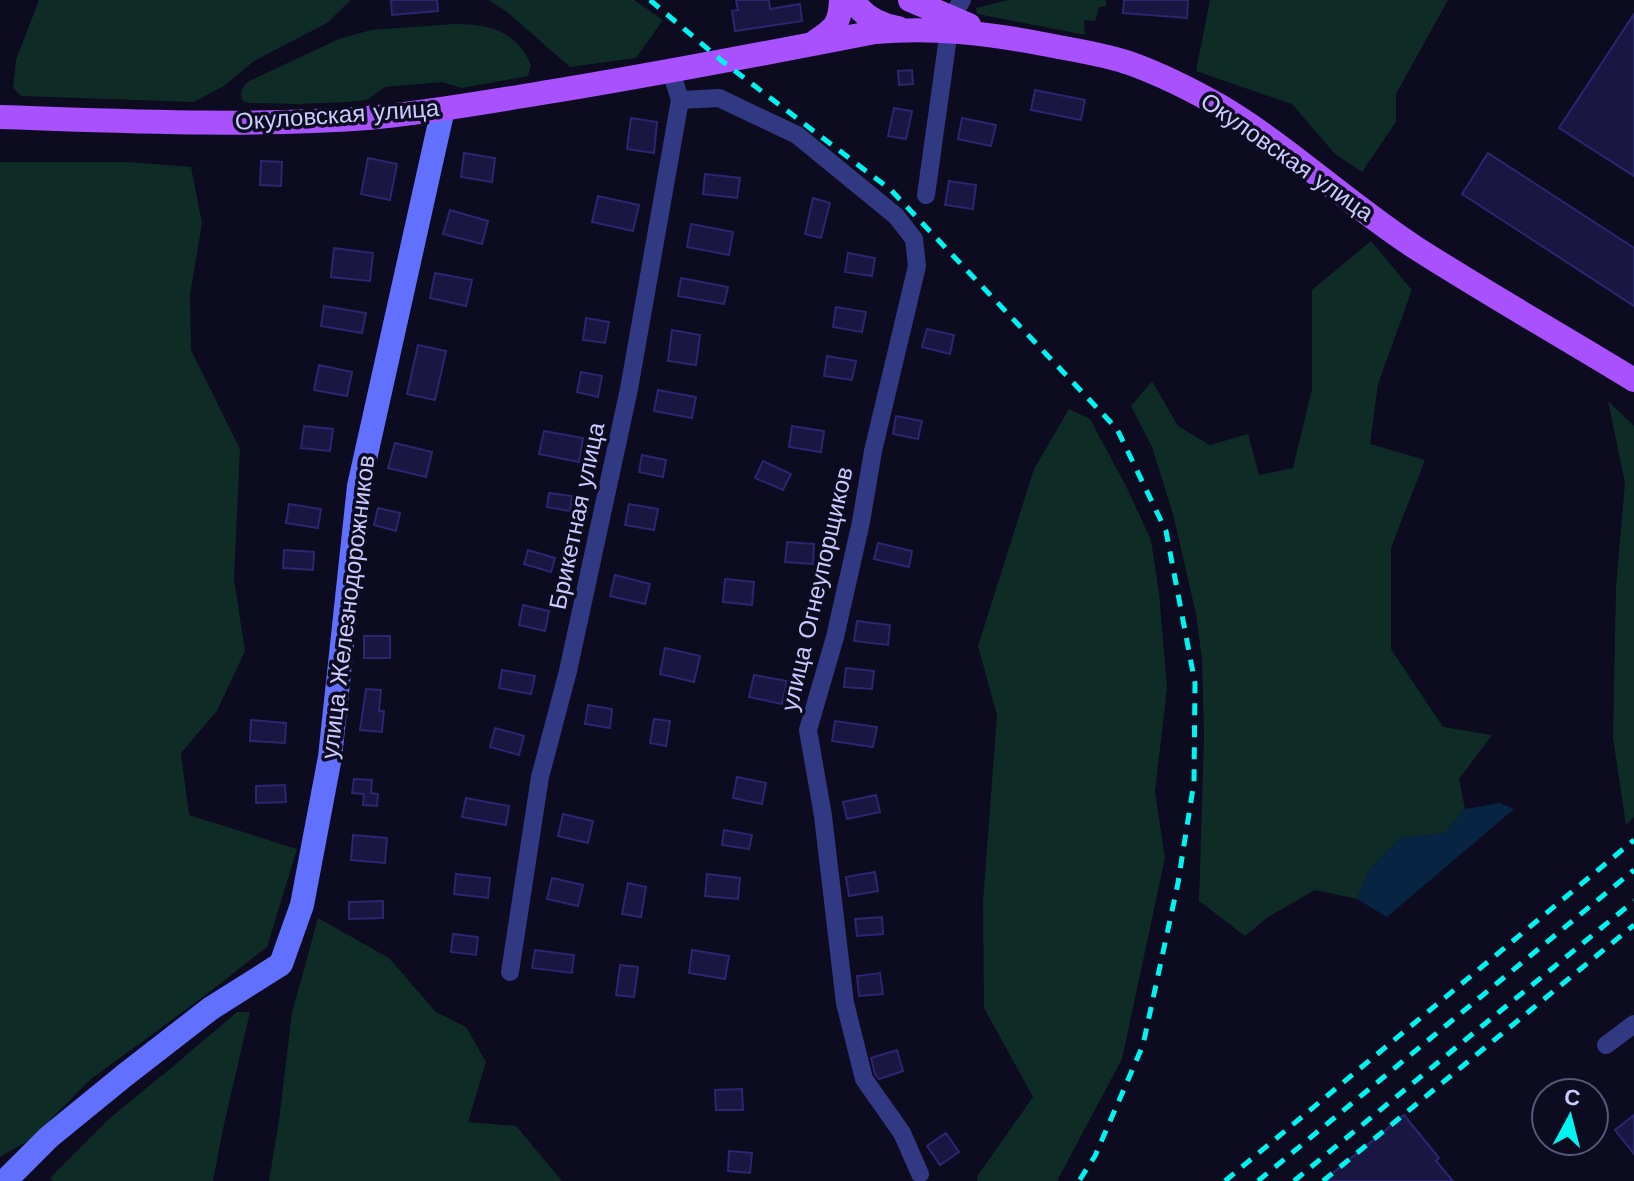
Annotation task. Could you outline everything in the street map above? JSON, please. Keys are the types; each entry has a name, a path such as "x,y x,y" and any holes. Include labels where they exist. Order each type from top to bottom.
{"main road":[{"path":"810,45 831,31 839,21 841,0"},
{"path":"910,0 954,16"},
{"path":"862,5 886,26 904,30"},
{"path":"843,38 857,31 862,5"},
{"name":"Окуловская улица","path":"0,117 155,123 300,122 371,117 443,109 671,71 875,32 904,30 954,16 989,34 1130,63 1221,106 1414,247 1634,380"}],"street":[{"path":"926,195 954,16"},
{"name":"Брикетная улица","path":"510,972 540,777 568,671 629,389 680,100 671,71"},
{"name":"улица Огнеупорщиков","path":"680,100 719,98 797,135 896,216 914,239 917,266 873,451 861,522 835,637 808,730 823,816 845,1003 852,1033 864,1079 902,1133 920,1174"},
{"name":"улица Железнодорожников","path":"5,1181 49,1137 125,1075 210,1009 281,964 302,905 330,757 359,486 443,109"},
{"path":"1606,1045 1634,1024"}],"green space":[{"path":"39,0 351,0 327,23 254,61 224,86 194,102 21,96 13,88 16,60"},
{"path":"489,0 634,0 663,20 636,58 570,67"},
{"path":"1008,0 1106,0 1106,6 1099,7 1095,21 1084,20 1085,35 977,14 976,8"},
{"path":"1210,0 1448,0 1396,94 1396,122 1362,172 1335,154 1292,104 1196,71"},
{"path":"479,25 509,37 518,44 531,65 528,76 462,88 442,82 385,87 367,100 346,102 298,104 243,101 242,90 249,81 339,39 371,30"},
{"path":"0,162 128,162 191,167 202,223 190,295 191,350 240,449 234,579 245,651 217,711 181,753 189,815 297,849 267,947 91,1079 31,1139 0,1157"},
{"path":"1371,241 1412,290 1378,384 1370,444 1425,460 1391,548 1391,649 1443,727 1492,735 1459,779 1465,809 1445,833 1400,838 1370,869 1357,899 1315,890 1268,917 1245,936 1199,901 1204,737 1202,659 1196,614 1173,514 1152,447 1131,406 1152,381 1178,426 1210,445 1248,434 1259,475 1293,468 1312,389 1312,290"},
{"path":"1608,401 1634,426 1634,817 1626,825 1613,738 1616,587 1625,483"},
{"path":"1069,409 1090,419 1151,540 1167,688 1155,792 1165,858 1122,1059 1057,1181 977,1181 978,1175 1033,1097 984,1008 983,901 997,715 978,646 1034,469"},
{"path":"318,918 389,958 436,1012 466,1027 486,1062 468,1122 516,1126 562,1181 269,1181 292,1013"},
{"path":"237,1012 250,1012 213,1181 53,1181 50,1178 111,1117"}],"water":[{"path":"1500,803 1514,809 1387,917 1357,899 1370,869 1400,838 1445,833 1465,809"}],"building":[{"path":"391,0 437,0 438,11 392,15"},
{"path":"736,0 769,0 770,9 800,4 802,21 735,31 732,11 738,10"},
{"path":"1124,0 1188,0 1187,18 1123,13"},
{"path":"1634,14 1634,176 1559,128"},
{"path":"912,70 913,84 899,85 898,71"},
{"path":"1035,90 1085,100 1081,120 1031,110"},
{"path":"894,108 912,111 906,139 888,136"},
{"path":"631,118 657,122 654,153 627,149"},
{"path":"962,118 996,125 991,146 958,139"},
{"path":"464,153 495,158 492,182 461,177"},
{"path":"1488,153 1634,248 1634,306 1462,194"},
{"path":"368,158 397,164 390,200 361,194"},
{"path":"261,161 282,162 281,186 260,185"},
{"path":"705,174 740,178 737,198 703,194"},
{"path":"949,181 976,185 973,209 945,205"},
{"path":"598,196 639,205 633,231 592,222"},
{"path":"813,198 830,203 821,238 805,234"},
{"path":"450,210 488,221 482,244 443,234"},
{"path":"691,224 733,232 729,255 687,247"},
{"path":"334,248 373,253 370,281 331,277"},
{"path":"848,253 875,258 872,276 845,272"},
{"path":"435,273 472,280 466,306 430,298"},
{"path":"681,278 728,287 724,304 678,296"},
{"path":"324,306 366,313 362,333 321,326"},
{"path":"836,307 866,312 862,332 833,327"},
{"path":"586,318 609,322 605,343 583,340"},
{"path":"927,329 954,335 950,354 922,347"},
{"path":"672,330 700,335 696,365 668,361"},
{"path":"418,345 446,351 435,400 407,394"},
{"path":"827,356 856,361 852,380 824,376"},
{"path":"319,365 352,372 347,396 314,390"},
{"path":"581,372 602,376 598,397 577,392"},
{"path":"658,390 696,397 692,418 654,411"},
{"path":"896,416 922,421 918,439 893,434"},
{"path":"304,426 333,429 330,451 301,448"},
{"path":"792,426 824,431 821,452 789,447"},
{"path":"544,431 583,438 579,462 539,454"},
{"path":"395,443 432,452 426,477 388,468"},
{"path":"642,455 666,460 663,477 639,472"},
{"path":"763,461 791,474 783,490 755,478"},
{"path":"549,493 572,496 570,511 547,507"},
{"path":"289,504 321,509 318,528 286,523"},
{"path":"629,504 658,509 654,530 625,525"},
{"path":"378,508 400,513 396,531 374,525"},
{"path":"787,542 814,544 813,564 785,562"},
{"path":"878,543 912,551 909,567 874,559"},
{"path":"284,550 314,552 313,570 283,568"},
{"path":"528,550 555,558 551,572 524,564"},
{"path":"615,575 650,584 645,604 610,596"},
{"path":"725,579 754,582 752,605 723,602"},
{"path":"523,605 549,611 545,631 519,625"},
{"path":"857,621 890,625 888,645 854,641"},
{"path":"364,636 390,636 390,658 364,658"},
{"path":"665,648 700,656 694,682 660,674"},
{"path":"846,668 874,671 872,689 844,687"},
{"path":"502,670 535,676 531,694 499,688"},
{"path":"754,675 787,681 782,704 749,697"},
{"path":"366,689 381,690 379,711 384,711 382,732 360,730"},
{"path":"588,705 612,709 610,728 585,724"},
{"path":"654,719 670,721 666,746 650,743"},
{"path":"251,720 286,723 285,743 250,741"},
{"path":"835,721 877,727 873,747 832,741"},
{"path":"495,728 524,736 519,755 490,747"},
{"path":"737,777 766,783 762,804 733,798"},
{"path":"354,779 372,780 371,793 378,794 377,806 363,805 364,794 352,793"},
{"path":"285,785 286,802 256,803 256,786"},
{"path":"876,795 880,812 847,819 843,802"},
{"path":"466,798 509,806 506,825 462,817"},
{"path":"563,814 593,821 588,843 558,836"},
{"path":"724,830 752,835 749,849 722,845"},
{"path":"353,835 387,838 385,863 351,860"},
{"path":"875,872 878,891 849,896 846,877"},
{"path":"456,874 490,878 488,898 454,894"},
{"path":"707,874 740,878 738,899 705,896"},
{"path":"552,878 583,885 578,906 547,899"},
{"path":"628,883 646,887 641,917 622,914"},
{"path":"383,901 383,918 349,919 349,902"},
{"path":"882,917 883,934 857,936 855,919"},
{"path":"453,934 478,937 476,955 451,952"},
{"path":"535,950 574,955 572,973 532,968"},
{"path":"692,950 729,956 725,979 689,973"},
{"path":"620,965 638,967 634,997 616,995"},
{"path":"880,973 883,994 859,996 857,976"},
{"path":"897,1050 903,1071 879,1079 871,1058"},
{"path":"742,1089 743,1110 716,1110 715,1090"},
{"path":"1404,1115 1439,1158 1436,1161 1453,1181 1323,1181"},
{"path":"1634,1115 1634,1154 1615,1130"},
{"path":"946,1133 959,1152 940,1165 927,1146"},
{"path":"729,1151 752,1153 750,1173 728,1171"}],"railway":[{"path":"650,0 722,61 891,190 1117,429 1166,531 1195,683 1194,782 1178,883 1143,1045 1095,1156 1079,1181"},
{"path":"1225,1181 1634,840"},
{"path":"1258,1181 1634,870"},
{"path":"1294,1181 1634,901"},
{"path":"1323,1181 1634,925"}]}
